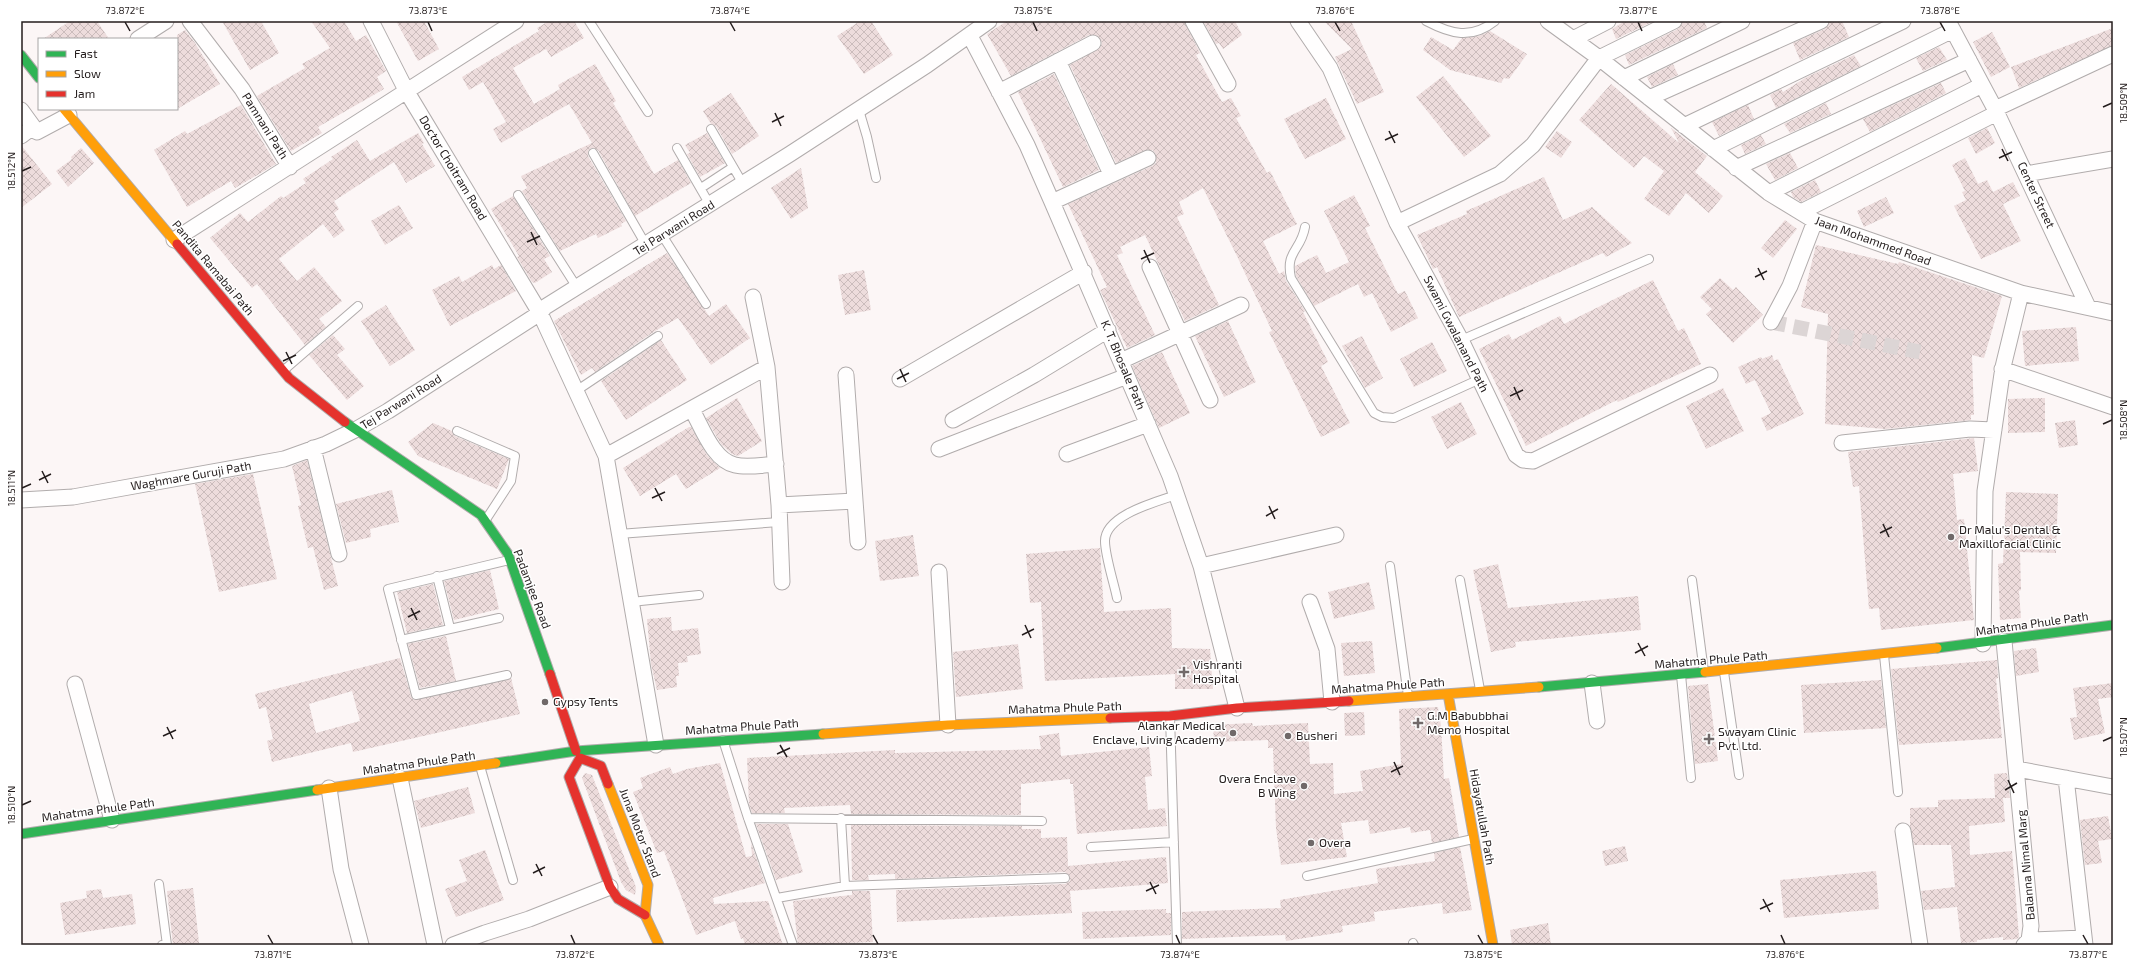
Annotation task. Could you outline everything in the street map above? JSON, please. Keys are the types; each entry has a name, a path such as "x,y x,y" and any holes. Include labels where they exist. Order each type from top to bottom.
{"main road":[{"path":"21,55 38,77"},
{"name":"Pandita Ramabai Path","path":"66,112 289,378 355,430"},
{"name":"Padamjee Road","path":"355,430 481,516 485,521 510,560 578,755"},
{"name":"Mahatma Phule Path","path":"21,834 480,766 656,745 948,725 1170,716 1237,708 1408,697 1724,672 1983,644 2113,625"},
{"name":"Hidayatullah Path","path":"1448,694 1493,945"},
{"path":"578,755 569,777 610,887 618,899 645,915 659,945"},
{"name":"Juna Motor Stand","path":"578,755 601,766 648,885 645,915"}],"street":[{"path":"140,38 166,21"},
{"name":"Pamnani Path","path":"190,21 239,86 290,166"},
{"name":"Doctor Choitram Road","path":"371,21 407,92 540,313 606,456 656,745"},
{"path":"174,240 516,21"},
{"name":"Tej Parwani Road","path":"355,430 540,313 545,307 578,289 859,110 970,36 989,21"},
{"path":"1193,21 1228,84"},
{"name":"Swami Gwalanand Path","path":"1298,21 1330,68 1397,223 1461,340 1516,455 1523,460 1532,461 1710,375"},
{"name":"Jaan Mohammed Road","path":"1548,21 1599,58 1769,193 1816,221 2021,293 2113,313"},
{"path":"1573,39 1608,21"},
{"path":"1397,223 1500,174 1533,145 1599,58 1674,21"},
{"path":"1624,78 1742,21"},
{"path":"1649,98 1821,21"},
{"path":"1684,126 1903,21"},
{"path":"1713,149 1950,26"},
{"name":"Center Street","path":"1950,26 1996,111 2088,307"},
{"name":"K. T. Bhosale Path","path":"970,36 1052,202 1084,272 1148,424 1176,495 1201,566 1237,708"},
{"path":"999,92 1093,43"},
{"path":"1801,212 1996,111 2113,54"},
{"path":"1736,168 1969,60"},
{"path":"1058,61 1112,174"},
{"path":"1769,193 1982,85"},
{"path":"21,110 37,132 66,112"},
{"path":"21,136 33,127"},
{"path":"1052,202 1148,158"},
{"path":"2026,174 2113,159"},
{"path":"1773,319 1786,294 1816,221"},
{"path":"1150,267 1210,400"},
{"path":"900,379 1084,272"},
{"path":"1983,644 1985,491 2002,368 2021,293"},
{"path":"753,297 768,367 779,505 782,582"},
{"path":"1121,361 1241,305"},
{"path":"953,420 1034,375 1108,330"},
{"path":"606,456 768,367"},
{"path":"2002,368 2113,407"},
{"path":"846,375 858,542"},
{"path":"940,449 1127,376"},
{"path":"692,410 715,450 723,459 735,465 776,464"},
{"path":"1067,454 1148,424"},
{"name":"Waghmare Guruji Path","path":"21,500 72,497 284,459 355,430"},
{"path":"1842,443 1970,430 1994,430"},
{"path":"313,448 339,554"},
{"path":"779,505 855,501"},
{"path":"1201,566 1336,535"},
{"path":"940,572 948,725"},
{"path":"1310,602 1327,650 1332,702"},
{"name":"Balanna Nimal Marg","path":"2004,641 2031,926 2027,943"},
{"path":"1592,682 1597,721"},
{"path":"75,684 112,820"},
{"path":"2017,769 2113,787"},
{"path":"400,778 435,945"},
{"path":"2027,943 2085,942 2066,778"},
{"path":"329,788 341,869 361,945"},
{"path":"1903,831 1920,945"},
{"path":"453,945 487,939 529,919 610,887"}],"lane":[{"path":"589,21 648,112"},
{"path":"1426,21 1440,28 1465,35 1485,29 1495,21"},
{"path":"859,110 876,178"},
{"path":"711,129 743,184"},
{"path":"677,148 710,205"},
{"path":"593,153 646,245"},
{"path":"701,188 734,167"},
{"path":"518,195 578,289"},
{"path":"1305,227 1303,237 1289,257 1288,266 1291,278 1374,413 1382,417 1394,418 1480,379"},
{"path":"662,235 706,304"},
{"path":"1461,340 1649,259"},
{"path":"283,370 358,306"},
{"path":"576,391 658,336"},
{"path":"457,431 515,456 511,480 485,521"},
{"path":"1118,598 1105,541 1107,530 1116,520 1143,507 1176,495"},
{"path":"619,534 779,522"},
{"path":"507,675 416,695 388,589 437,576 510,560"},
{"path":"1390,566 1408,697"},
{"path":"437,576 450,628"},
{"path":"1460,580 1480,691"},
{"path":"1692,580 1704,673"},
{"path":"631,602 699,595"},
{"path":"402,640 499,618"},
{"path":"1884,655 1898,792"},
{"path":"1724,672 1739,775"},
{"path":"1681,675 1691,778"},
{"path":"1170,716 1177,945"},
{"path":"723,740 748,818 793,945"},
{"path":"480,766 513,880"},
{"path":"748,818 1042,821"},
{"path":"841,818 845,886"},
{"path":"1307,876 1474,839"},
{"path":"1091,847 1174,842"},
{"path":"777,898 845,886 1065,878"},
{"path":"159,884 167,944 162,945"}],"building":[{"path":"70,21 97,21 108,38 44,38"},
{"path":"222,21 261,21 279,53 250,70"},
{"path":"311,21 344,21 356,41 366,35 386,71 377,77 384,89 318,127 322,133 291,151 257,96 305,68 302,64 330,48"},
{"path":"396,21 424,21 439,49 418,61"},
{"path":"549,21 574,21 584,38 551,57 546,49 513,68 534,104 560,89 558,85 595,64 616,101 613,103 654,174 678,160 691,183 635,216 598,150 591,148 588,151 588,156 626,221 621,224 622,226 598,238 596,234 560,251 522,191 527,188 521,176 592,143 569,104 501,143 493,129 506,122 483,82 469,90 462,77 539,31 537,28"},
{"path":"860,21 871,21 893,55 864,74 837,36"},
{"path":"1007,21 1184,21 1200,53 1196,55 1222,102 1231,98 1241,116 1236,118 1267,173 1270,171 1297,224 1263,241 1279,274 1284,271 1286,281 1305,311 1303,312 1328,362 1321,366 1350,423 1321,437 1269,332 1272,331 1203,188 1179,202 1184,214 1177,217 1219,305 1185,321 1145,235 1120,247 1123,253 1117,255 1155,335 1127,348 1100,290 1107,287 1068,204 1152,166 1156,163 1156,155 1153,150 1145,150 1116,163 1070,65 1100,48 1102,43 1098,36 1089,35 1011,76 987,34"},
{"path":"1203,21 1235,21 1242,35 1223,49 1219,43 1216,44"},
{"path":"1324,21 1351,21 1384,92 1357,104 1335,57 1352,49"},
{"path":"1625,21 1654,21 1616,39 1612,29"},
{"path":"1683,21 1704,21 1707,28 1629,65 1625,55 1678,29"},
{"path":"1830,21 1842,21 1849,37 1800,60 1793,43 1825,29"},
{"path":"2113,28 2113,45 2019,88 2011,67"},
{"path":"185,30 195,43 220,84 178,108 178,38 177,35"},
{"path":"1490,31 1527,54 1509,79 1504,78 1501,83 1450,70 1423,50 1431,37 1453,50 1462,38 1479,36"},
{"path":"1992,32 2010,67 1991,77 1973,42"},
{"path":"1939,47 1947,60 1923,71 1916,58"},
{"path":"1854,55 1861,66 1776,108 1770,95 1781,89 1783,92 1805,78"},
{"path":"1673,64 1678,75 1652,87 1647,77"},
{"path":"1054,74 1099,170 1063,187 1018,92"},
{"path":"1443,76 1491,136 1464,157 1416,97"},
{"path":"1941,83 1946,93 1870,132 1863,119"},
{"path":"1611,84 1679,143 1671,128 1707,156 1695,172 1723,196 1709,213 1686,193 1669,216 1644,199 1664,171 1644,156 1634,168 1579,120"},
{"path":"731,93 759,136 732,154 716,126 711,124 703,111"},
{"path":"1326,98 1346,139 1305,159 1284,119"},
{"path":"1826,103 1831,114 1790,133 1784,124"},
{"path":"241,105 276,164 235,188 231,181 187,207 154,150 185,131 187,134"},
{"path":"1748,105 1754,119 1719,136 1712,122"},
{"path":"1987,128 1995,143 1976,154 1968,138"},
{"path":"1557,131 1572,142 1561,158 1545,147"},
{"path":"418,133 424,143 422,144 435,166 406,183 394,162 334,201 339,209 334,213 345,230 334,238 323,224 279,259 297,281 314,267 342,301 319,319 326,327 305,345 257,284 252,288 210,238 240,213 248,222 281,196 283,198 306,183 303,179 333,159 331,157 357,140 370,161"},
{"path":"707,133 725,163 700,177 687,154 690,153 685,145"},
{"path":"1761,135 1766,144 1745,154 1741,145"},
{"path":"21,145 52,184 21,208"},
{"path":"81,148 94,163 68,187 56,171 72,159 71,157"},
{"path":"1790,153 1798,168 1775,180 1766,164"},
{"path":"1965,158 1978,184 1987,180 1993,192 2013,182 2020,196 2003,204 2021,241 1981,259 1954,206 1966,200 1962,192 1965,191 1952,165"},
{"path":"801,168 808,208 791,219 771,188"},
{"path":"1544,177 1563,220 1592,207 1632,243 1606,257 1603,253 1459,317 1437,267 1433,269 1417,235 1467,214 1466,211"},
{"path":"1815,180 1821,192 1801,202 1793,197 1791,192"},
{"path":"1354,195 1370,226 1365,228 1398,294 1405,291 1418,318 1391,332 1372,293 1364,297 1358,284 1314,306 1296,276 1295,266 1317,255 1326,273 1349,262 1324,211"},
{"path":"513,196 550,256 544,259 552,272 535,283 532,282 517,257 519,256 491,209"},
{"path":"1886,197 1894,213 1864,227 1857,211"},
{"path":"399,205 413,228 385,245 371,221"},
{"path":"1785,220 1797,229 1773,258 1761,248"},
{"path":"1816,245 1898,264 1899,262 2002,296 1984,358 1972,355 1974,415 1971,415 1971,420 1885,429 1825,424 1828,314 1801,307"},
{"path":"667,253 709,316 726,304 750,338 711,365 678,318 655,331 595,372 592,368 581,375 554,321"},
{"path":"492,265 494,269 501,265 516,291 450,326 432,290 459,276 462,282"},
{"path":"864,270 871,310 845,315 838,275"},
{"path":"1720,278 1733,290 1736,287 1763,315 1733,343 1706,314 1712,309 1700,297"},
{"path":"1653,280 1678,331 1684,328 1701,364 1618,402 1617,400 1526,446 1479,349 1509,334 1512,340 1560,316 1564,324"},
{"path":"386,305 415,350 390,366 361,321"},
{"path":"1228,321 1256,382 1224,397 1195,336"},
{"path":"2076,327 2079,361 2025,366 2022,331"},
{"path":"333,335 345,349 337,355 364,386 347,400 309,355"},
{"path":"1362,336 1383,378 1365,388 1342,346"},
{"path":"661,340 687,380 626,420 601,381"},
{"path":"1432,342 1447,371 1414,387 1400,359"},
{"path":"1162,352 1190,413 1159,428 1132,366"},
{"path":"1772,355 1774,361 1778,359 1804,414 1767,431 1761,418 1771,413 1755,380 1746,384 1738,367 1761,357 1762,359"},
{"path":"1723,388 1744,431 1706,449 1686,406"},
{"path":"737,398 762,441 738,456 732,454 721,444 706,418"},
{"path":"2045,398 2045,432 2008,433 2008,399"},
{"path":"1461,402 1477,434 1447,449 1431,417"},
{"path":"2075,420 2078,445 2059,448 2055,423"},
{"path":"433,423 452,431 455,436 509,459 497,489 418,456 408,442"},
{"path":"691,427 707,455 720,468 686,489 676,474 640,496 623,468"},
{"path":"1974,438 1978,471 1953,474 1957,520 1964,519 1974,620 1881,630 1879,608 1869,609 1859,486 1853,487 1848,452"},
{"path":"307,460 338,586 324,590 313,547 308,548 298,506 301,505 292,466"},
{"path":"253,474 277,579 219,592 195,484"},
{"path":"392,490 399,522 370,529 371,537 346,543 336,504"},
{"path":"2006,492 2058,494 2056,553 2020,552 2021,590 2019,591 2021,618 2000,620 1998,564 2003,563"},
{"path":"913,535 919,576 880,581 875,541"},
{"path":"1100,548 1104,612 1171,608 1172,648 1210,649 1213,689 1175,689 1175,674 1045,681 1041,602 1030,603 1026,554"},
{"path":"1498,564 1508,608 1638,596 1641,630 1515,642 1516,647 1491,652 1473,570"},
{"path":"490,570 499,609 454,620 444,581"},
{"path":"1369,582 1375,609 1334,619 1328,592"},
{"path":"433,584 443,625 407,633 397,592"},
{"path":"671,617 672,631 698,628 701,654 687,656 688,662 678,663 679,676 676,676 677,687 657,690 651,664 647,619"},
{"path":"446,636 456,681 420,688 408,644"},
{"path":"1372,641 1375,673 1344,676 1341,643"},
{"path":"1018,644 1023,689 956,697 953,652"},
{"path":"2036,648 2039,672 2016,676 2014,651"},
{"path":"400,658 411,696 414,700 511,678 520,714 353,752 351,743 272,762 267,741 273,739 266,707 259,709 255,694","holes":["352,691 360,721 316,733 309,704"]},
{"path":"1997,660 1998,678 1996,679 2002,738 1899,745 1891,669"},
{"path":"1881,680 1886,728 1804,733 1801,685"},
{"path":"2113,683 2113,697 2098,699 2105,733 2074,740 2070,718 2077,717 2073,688"},
{"path":"1708,684 1718,761 1695,764 1688,686"},
{"path":"1438,707 1441,726 1444,779 1449,778 1459,837 1432,843 1430,830 1411,833 1410,827 1370,834 1368,820 1341,823 1347,857 1281,865 1276,828 1273,748 1268,748 1268,740 1214,742 1213,725 1252,723 1253,726 1308,723 1310,764 1333,763 1334,794 1363,791 1360,771 1401,764 1399,709"},
{"path":"1364,712 1365,735 1345,736 1344,713"},
{"path":"1059,733 1061,756 1149,747 1152,776 1145,777 1148,810 1165,808 1167,826 1077,834 1073,784 1070,784 1070,779 1021,784 1021,815 851,814 850,805 784,808 785,813 752,813 749,804 747,758 895,750 895,753 1041,749 1039,736"},
{"path":"720,763 746,857 752,856 751,843 765,883 713,898 714,904 768,901 783,945 745,945 743,938 741,939 735,921 696,935 664,851 657,853 633,792 643,788 640,778 670,767 673,774 687,769"},
{"path":"585,773 592,775 636,887 635,895 626,890 621,882 582,778"},
{"path":"2007,773 2010,798 2003,798 2005,822 1969,826 1970,855 2012,851 2019,937 2017,939 2003,940 2003,937 1977,940 1977,942 1961,943 1957,907 1924,910 1921,891 1955,887 1951,845 1914,845 1910,826 1910,808 1938,807 1938,800 1995,798 1994,774"},
{"path":"468,787 475,813 421,828 414,801"},
{"path":"2108,816 2112,839 2098,841 2102,863 2085,865 2080,820"},
{"path":"756,824 788,824 803,872 776,880"},
{"path":"851,825 1022,826 1022,829 1041,829 1041,838 1067,837 1068,866 1166,857 1168,883 1070,891 1072,913 897,922 896,890 1065,884 1070,881 1070,877 1065,872 895,879 895,874 868,875 869,880 852,880"},
{"path":"1625,846 1628,861 1605,866 1602,851"},
{"path":"1460,847 1472,910 1443,914 1442,903 1374,912 1375,921 1342,926 1343,932 1286,941 1285,935 1182,939 1182,912 1281,908 1280,900 1378,883 1376,869 1435,861 1434,853"},
{"path":"485,850 504,900 456,917 445,889 467,881 459,860"},
{"path":"1876,871 1879,909 1784,918 1780,880"},
{"path":"193,888 199,943 173,945 167,891"},
{"path":"101,889 103,898 132,894 136,924 65,935 60,903 87,898 86,891"},
{"path":"852,891 870,891 873,942 798,945 793,901 852,895"},
{"path":"1166,909 1166,913 1171,913 1171,935 1083,939 1082,912"},
{"path":"1548,923 1551,945 1512,945 1510,930"}],"tunnel":[{"path":"1771,322 1920,352"}],"traffic: fast":[{"path":"21,55 38,77"},
{"path":"345,422 481,515 508,554 550,674"},
{"path":"1937,648 2113,625"},
{"path":"1539,687 1705,672"},
{"path":"496,763 576,751 823,734"},
{"path":"21,834 317,790"}],"traffic: slow":[{"path":"65,110 177,244"},
{"path":"1705,672 1937,648"},
{"path":"1349,701 1539,687"},
{"path":"1448,694 1493,945"},
{"path":"823,734 948,725 1110,718"},
{"path":"317,790 496,763"},
{"path":"608,784 648,885 645,915 659,945"}],"traffic: jam":[{"path":"177,244 289,378 345,422"},
{"path":"550,674 576,751"},
{"path":"1110,718 1170,716 1237,708 1349,701"},
{"path":"608,784 601,766 580,758 569,777 610,887 618,899 645,915"}],"place":[{"name":"Dr Malu's Dental & Maxillofacial Clinic","path":"1951,537"},
{"name":"Vishranti Hospital","path":"1184,672"},
{"name":"Gypsy Tents","path":"545,702"},
{"name":"G.M Babubbhai Memo Hospital","path":"1418,723"},
{"name":"Alankar Medical Enclave, Living Academy","path":"1233,733"},
{"name":"Busheri","path":"1288,736"},
{"name":"Swayam Clinic Pvt. Ltd.","path":"1709,739"},
{"name":"Overa Enclave B Wing","path":"1304,786"},
{"name":"Overa","path":"1311,843"}]}
